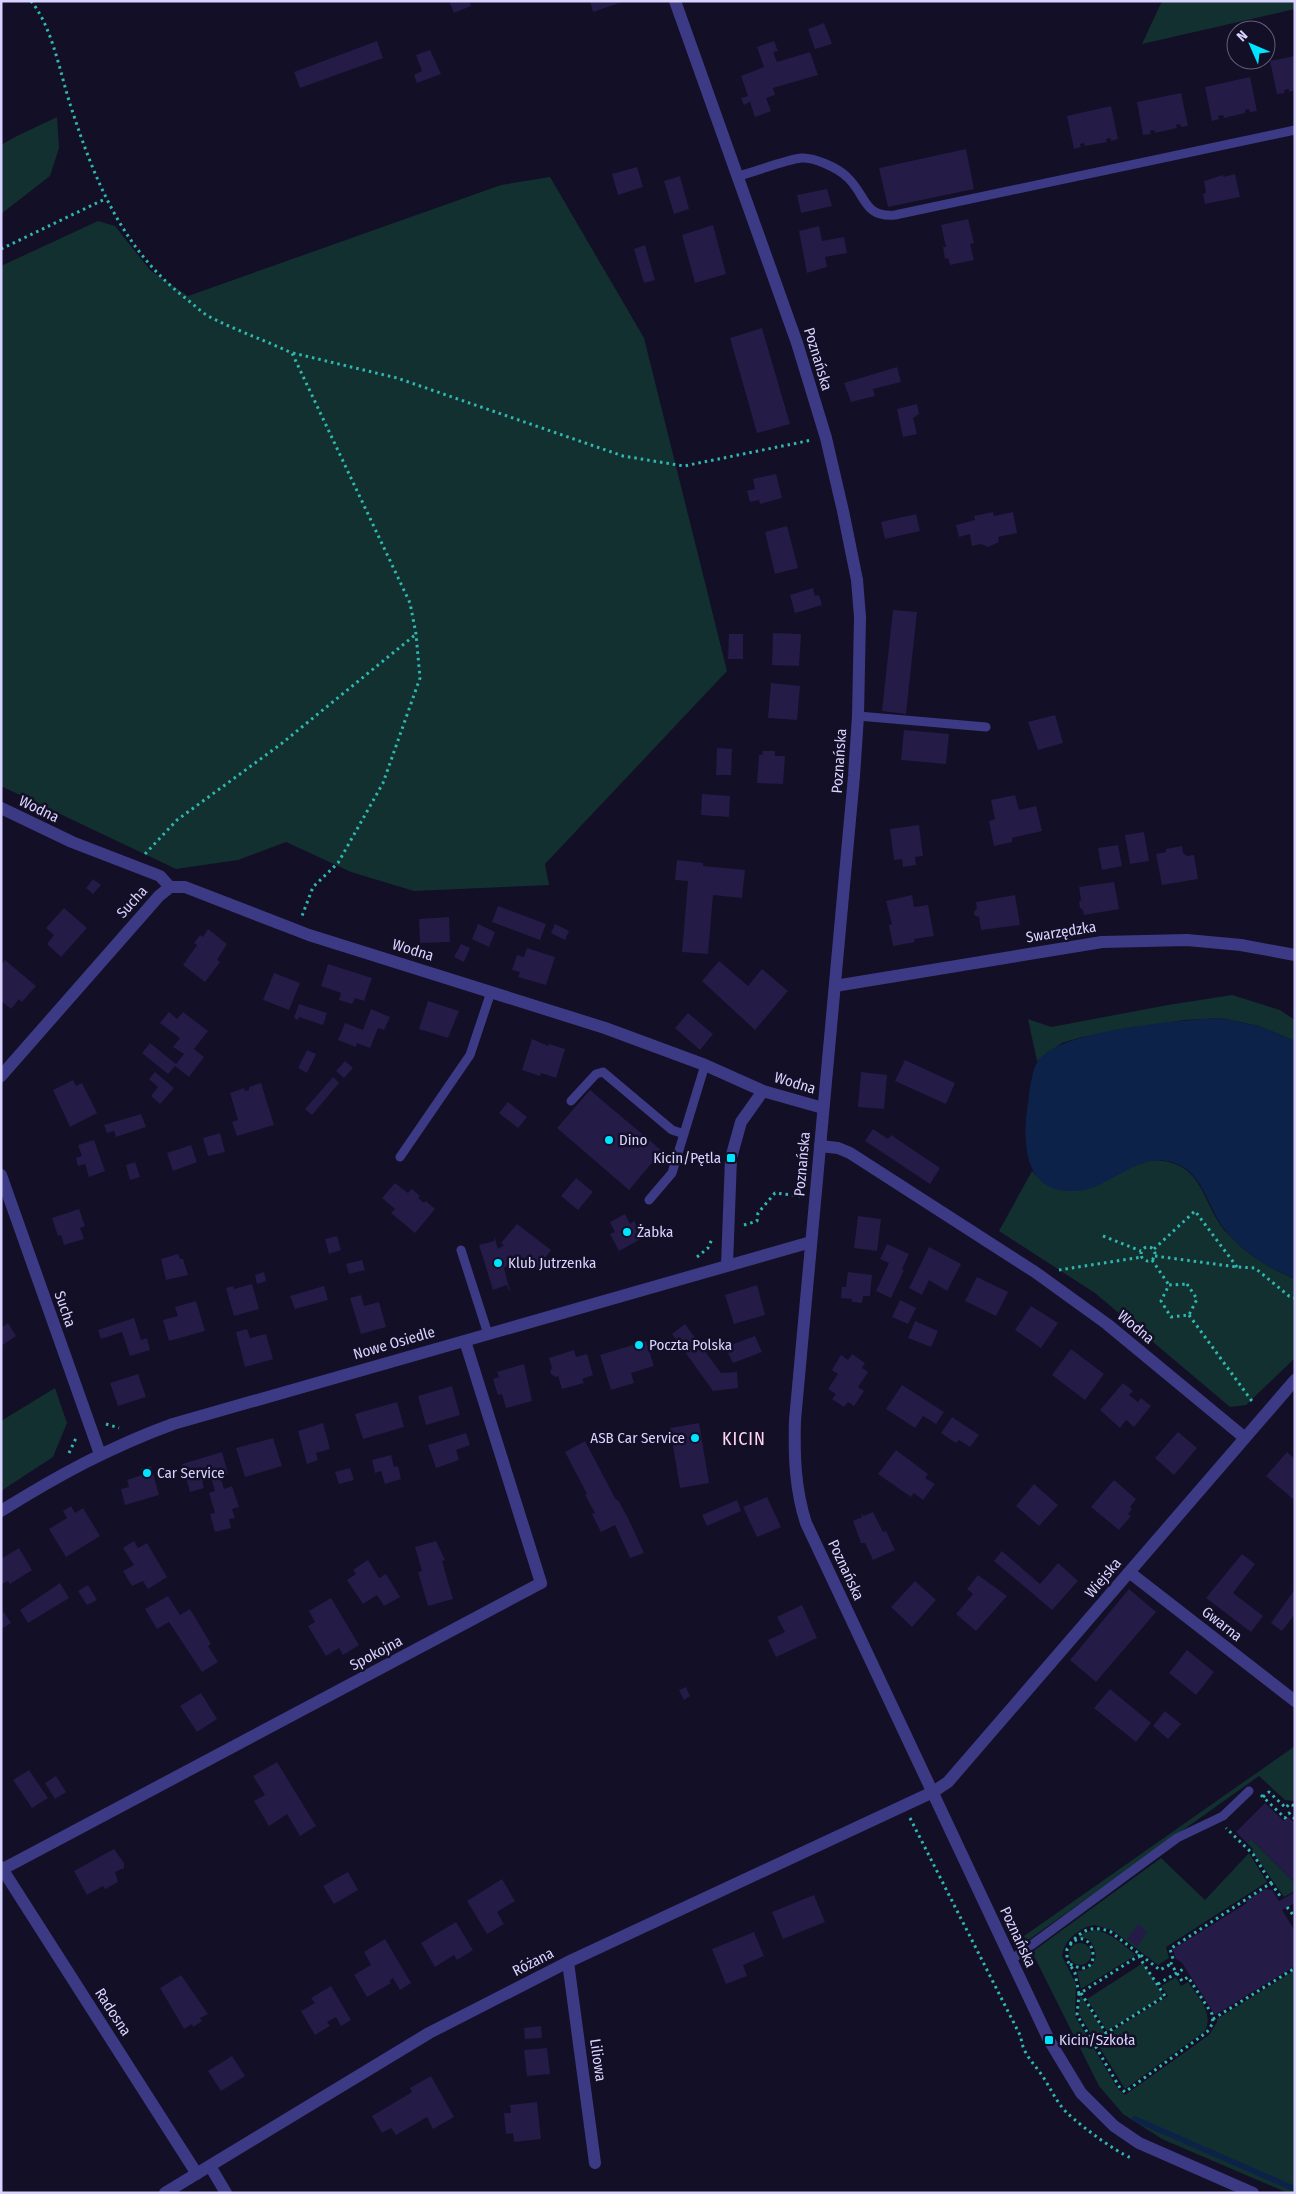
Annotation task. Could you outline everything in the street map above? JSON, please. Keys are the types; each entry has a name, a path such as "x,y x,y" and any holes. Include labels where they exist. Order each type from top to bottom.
{"street":[{"name":"Poznańska","path":"675,1 797,343 826,438 857,580 860,635 858,716 795,1420 795,1466 799,1502 806,1523 1011,1960 1049,2040 1066,2070 1094,2108 1114,2126 1139,2143 1253,2193"},
{"name":"Wodna","path":"1,808 64,839 160,876 170,887 185,887 296,930 604,1028 705,1065 763,1091 823,1108"},
{"name":"Sucha","path":"1,1076 159,896 170,887"},
{"name":"Swarzędzka","path":"834,986 1102,942 1187,940 1241,945 1295,955"},
{"path":"727,1265 731,1158 741,1122 763,1091"},
{"name":"Wodna","path":"820,1146 838,1148 850,1154 1035,1272 1107,1324 1245,1438"},
{"name":"Sucha","path":"1,1175 100,1454"},
{"name":"Nowe Osiedle","path":"1,1511 72,1468 133,1438 172,1424 811,1242"},
{"name":"Spokojna","path":"2,1869 541,1583 465,1341"},
{"name":"Wiejska","path":"933,1792 948,1782 1295,1380"},
{"name":"Gwarna","path":"1130,1572 1295,1701"},
{"name":"Różana","path":"165,2193 417,2040 568,1962 933,1792"},
{"name":"Radosna","path":"2,1869 197,2174"},
{"name":"Liliowa","path":"568,1962 595,2162"},
{"path":"210,2166 226,2193"}],"lane":[{"path":"738,176 801,158 817,160 847,176 866,206 883,216 1295,130"},
{"path":"858,716 986,727"},
{"path":"400,1157 470,1055 491,992"},
{"path":"649,1200 672,1173 705,1065"},
{"path":"571,1102 596,1074 603,1072 672,1130 684,1134"},
{"path":"461,1250 488,1334"},
{"path":"1011,1960 1177,1838 1217,1819 1249,1791"}],"path":[{"path":"31,1 42,15 81,138 105,199 138,249 161,279 207,315 292,353 397,378 623,456 684,466 826,438"},
{"path":"1,249 105,199"},
{"path":"292,353 410,603 416,634 420,678 383,783 338,863 313,887 296,930"},
{"path":"134,866 177,820 281,744 416,634"},
{"path":"728,1230 757,1221 758,1213 775,1193 815,1198"},
{"path":"1154,1249 1195,1211 1237,1267"},
{"path":"1103,1236 1141,1251"},
{"path":"1141,1251 1147,1246 1154,1249"},
{"path":"1141,1251 1142,1257 1149,1263 1155,1256 1154,1249"},
{"path":"1155,1256 1255,1268 1288,1296 1295,1298"},
{"path":"1055,1270 1142,1257"},
{"path":"1152,1260 1169,1285"},
{"path":"1169,1285 1187,1284 1197,1300 1189,1316"},
{"path":"1169,1285 1161,1301 1171,1317 1189,1316"},
{"path":"1189,1316 1263,1416"},
{"path":"1249,1791 1252,1787 1285,1818 1289,1813 1295,1819"},
{"path":"1263,1797 1269,1792 1286,1808 1289,1804 1295,1806"},
{"path":"904,1806 1021,2037 1021,2044 1027,2056 1039,2071"},
{"path":"1217,1819 1253,1854 1282,1899"},
{"path":"1271,1883 1170,1948 1173,1960 1171,1964 1160,1970 1111,1932 1094,1927 1080,1932 1070,1944 1066,1954 1080,1993 1077,2015 1120,2088 1126,2092 1207,2032 1213,2019 1295,1968"},
{"path":"1287,1907 1292,1915 1295,1915"},
{"path":"1070,1944 1081,1940 1087,1942 1094,1951 1094,1958 1090,1964 1083,1968 1076,1968 1070,1964"},
{"path":"1080,1993 1106,2033 1165,1996 1140,1956"},
{"path":"1080,1993 1140,1956"},
{"path":"1171,1964 1182,1981 1188,1977 1212,2014 1213,2019"},
{"path":"1158,1984 1185,1968"}],"green space":[{"path":"1162,1 1295,1 1295,9 1247,20 1226,20 1226,25 1142,44"},
{"path":"57,117 59,148 50,176 1,214 1,145"},
{"path":"550,177 644,338 727,671 545,864 549,885 414,891 351,872 286,842 238,860 176,869 1,786 1,266 98,221 115,226 150,270 188,296 501,185"},
{"path":"1232,995 1280,1010 1295,1020 1295,1041 1259,1026 1221,1018 1184,1020 1082,1037 1062,1043 1037,1061 1028,1019 1051,1027"},
{"path":"1152,1160 1170,1162 1183,1168 1200,1186 1218,1221 1234,1240 1258,1260 1295,1279 1295,1358 1246,1405 1230,1407 1095,1293 999,1231 1032,1171 1043,1182 1106,1180 1132,1166"},
{"path":"55,1388 67,1423 53,1457 1,1491 1,1421"},
{"path":"1295,1746 1294,1801 1285,1800 1259,1776 1027,1941 1024,1936"},
{"path":"1251,1839 1295,1883 1295,1891 1284,1897 1252,1851 1253,1849 1247,1843"},
{"path":"1249,1853 1267,1882 1166,1947 1169,1958 1158,1965 1112,1930 1094,1925 1083,1929 1073,1936 1063,1950 1062,1956 1076,1984 1075,2016 1118,2089 1125,2095 1209,2035 1217,2019 1295,1970 1295,2193 1288,2193 1162,2139 1123,2114 1099,2086 1032,1952 1161,1858 1205,1900"},
{"path":"1094,1930 1106,1933 1136,1955 1081,1989 1077,1971 1089,1968 1095,1960 1096,1954 1088,1939 1079,1937 1081,1934"},
{"path":"1080,1943 1088,1946 1091,1954 1088,1962 1080,1965 1072,1962 1069,1954 1072,1946"},
{"path":"1143,1963 1164,1996 1107,2031 1087,1999"},
{"path":"1176,1977 1181,1986 1188,1982 1204,2005 1208,2017 1205,2031 1125,2089 1079,2014 1080,1997 1082,1997 1106,2035 1168,1996 1161,1986"}],"water":[{"path":"1221,1018 1259,1026 1295,1041 1295,1279 1262,1262 1233,1239 1218,1220 1195,1177 1183,1167 1158,1160 1146,1162 1088,1189 1066,1191 1051,1188 1040,1180 1028,1158 1026,1116 1030,1088 1035,1066 1038,1060 1045,1054 1060,1045 1104,1032 1129,1027"}],"building":[{"path":"449,1 469,1 471,6 454,13"},
{"path":"590,1 622,1 622,2 593,12"},
{"path":"824,23 832,44 815,49 808,29"},
{"path":"377,41 383,58 300,88 294,72"},
{"path":"774,41 778,51 773,52 777,62 810,52 818,75 773,88 775,95 766,98 771,111 755,117 750,102 744,105 741,98 748,96 741,76 764,67 757,47"},
{"path":"430,50 441,74 417,83 414,75 422,71 416,55"},
{"path":"1295,56 1295,90 1289,92 1289,89 1284,90 1285,93 1277,94 1272,70 1276,70 1276,60"},
{"path":"1250,77 1257,111 1250,112 1249,109 1245,110 1245,113 1224,118 1223,115 1218,116 1219,119 1212,121 1205,87"},
{"path":"1181,93 1188,126 1181,127 1180,124 1176,125 1177,128 1155,133 1154,130 1150,131 1151,134 1143,135 1137,102"},
{"path":"1111,106 1118,139 1111,141 1110,138 1106,139 1107,142 1085,146 1084,143 1080,144 1081,147 1074,149 1067,116"},
{"path":"966,149 974,189 888,207 879,168"},
{"path":"637,167 643,187 618,195 612,174"},
{"path":"1235,174 1240,197 1205,204 1203,194 1206,193 1204,181 1223,175 1223,177"},
{"path":"680,176 689,209 674,214 664,181"},
{"path":"827,189 832,206 801,213 797,195"},
{"path":"968,219 974,243 970,244 974,260 950,265 948,258 945,259 943,247 946,247 941,225"},
{"path":"713,225 726,274 695,283 682,235"},
{"path":"819,226 822,241 844,237 847,253 825,257 827,267 807,273 799,231"},
{"path":"645,245 655,280 644,283 634,249"},
{"path":"762,328 790,424 757,433 730,338"},
{"path":"897,367 901,382 873,389 875,396 851,402 844,383"},
{"path":"917,404 919,414 913,418 917,434 903,437 897,409"},
{"path":"776,474 782,498 760,504 759,500 750,502 747,491 755,489 753,479"},
{"path":"993,512 994,516 1013,512 1017,533 998,537 999,542 988,547 981,544 972,546 970,534 959,537 956,525 975,520 974,516"},
{"path":"916,514 920,531 885,539 881,522"},
{"path":"787,526 798,568 775,574 765,532"},
{"path":"813,588 815,596 819,595 822,605 795,613 790,595"},
{"path":"893,610 917,612 906,714 882,711"},
{"path":"773,633 801,634 799,666 772,665"},
{"path":"729,634 743,634 743,659 728,659"},
{"path":"771,683 800,686 797,720 768,718"},
{"path":"1055,715 1063,743 1038,750 1028,722"},
{"path":"904,730 949,734 946,764 901,760"},
{"path":"717,748 732,749 731,775 716,775"},
{"path":"763,751 775,751 775,756 785,756 783,784 757,783 759,755 762,755"},
{"path":"702,794 730,796 729,817 701,815"},
{"path":"1015,795 1019,810 1036,806 1042,831 1012,838 1012,842 994,846 989,821 995,819 991,800"},
{"path":"919,825 923,856 915,857 916,865 903,867 902,859 894,860 890,829"},
{"path":"1144,832 1149,861 1130,864 1125,835"},
{"path":"1118,845 1122,866 1102,870 1098,848"},
{"path":"1182,846 1183,853 1187,856 1194,855 1198,879 1162,885 1156,854 1166,852 1166,849"},
{"path":"677,860 703,863 703,866 745,870 742,898 713,895 708,954 682,952 688,881 675,880"},
{"path":"93,879 101,885 93,894 86,888"},
{"path":"1114,882 1119,909 1084,915 1083,910 1080,908 1079,887"},
{"path":"912,895 914,907 928,905 934,936 914,939 915,942 893,946 889,925 892,924 886,901"},
{"path":"1015,895 1020,925 981,930 979,917 974,915 977,908 976,902"},
{"path":"498,906 546,924 540,940 492,922"},
{"path":"64,908 87,928 61,957 47,944 54,935 46,928"},
{"path":"449,917 450,942 420,943 419,919"},
{"path":"478,924 495,932 489,947 472,939"},
{"path":"555,924 569,931 565,940 551,933"},
{"path":"208,929 227,944 217,960 220,962 205,982 183,965 197,945 194,943 200,935 203,937"},
{"path":"461,944 470,948 464,962 454,957"},
{"path":"527,948 555,957 546,985 518,977 520,972 512,970 517,955 524,957"},
{"path":"5,960 36,986 22,1002 19,999 11,1009 1,1001 1,965"},
{"path":"719,961 748,986 762,969 788,991 755,1030 702,981"},
{"path":"328,964 372,978 364,1001 355,998 352,1004 339,1000 341,993 321,986"},
{"path":"274,973 300,983 289,1010 263,1000"},
{"path":"428,1001 459,1011 448,1038 419,1029"},
{"path":"299,1004 327,1013 323,1025 299,1017 298,1020 294,1018"},
{"path":"371,1009 390,1017 384,1030 378,1028 370,1048 357,1043 356,1047 338,1040 345,1023 363,1030"},
{"path":"169,1012 177,1019 183,1012 208,1031 194,1049 204,1057 189,1077 175,1066 168,1074 142,1053 150,1043 176,1064 184,1054 173,1047 180,1038 160,1023"},
{"path":"688,1013 713,1034 700,1050 675,1028"},
{"path":"532,1039 548,1046 549,1044 565,1049 556,1078 541,1073 540,1076 522,1070"},
{"path":"307,1050 316,1054 307,1073 298,1068"},
{"path":"905,1060 955,1083 946,1104 895,1081"},
{"path":"345,1061 353,1068 344,1078 336,1071"},
{"path":"155,1072 174,1088 160,1104 151,1096 158,1087 149,1079"},
{"path":"861,1072 887,1075 884,1109 858,1107"},
{"path":"333,1077 339,1083 312,1115 305,1109"},
{"path":"73,1080 76,1086 82,1083 97,1113 70,1127 53,1090"},
{"path":"261,1083 274,1125 237,1136 232,1122 238,1120 230,1093 244,1088 245,1091 249,1090 249,1087"},
{"name":"Dino","path":"590,1090 662,1151 629,1190 557,1128"},
{"path":"508,1102 527,1117 518,1128 499,1113"},
{"path":"141,1114 146,1127 116,1137 114,1131 107,1133 104,1125"},
{"path":"873,1129 888,1139 891,1135 940,1168 930,1184 865,1141"},
{"path":"220,1133 225,1152 208,1156 203,1138"},
{"path":"94,1140 105,1171 89,1177 85,1164 78,1166 76,1158 82,1156 78,1145"},
{"path":"191,1145 197,1162 173,1171 167,1153"},
{"path":"135,1162 140,1177 130,1180 126,1165"},
{"path":"576,1178 593,1192 578,1210 561,1196"},
{"path":"395,1183 408,1193 412,1189 420,1196 418,1198 424,1203 426,1201 435,1209 415,1233 391,1213 395,1209 382,1198"},
{"path":"79,1209 85,1226 80,1228 84,1239 64,1245 61,1235 58,1236 52,1218"},
{"name":"Żabka","path":"625,1214 630,1224 634,1221 641,1233 636,1235 639,1240 619,1251 610,1234 615,1232 610,1222"},
{"path":"858,1216 881,1219 877,1251 854,1248"},
{"name":"Klub Jutrzenka","path":"517,1224 551,1250 537,1270 519,1257 504,1268 510,1291 507,1285 493,1290 479,1245 494,1241 494,1236 498,1249 504,1245 501,1243"},
{"path":"337,1236 341,1250 329,1254 325,1239"},
{"path":"887,1244 909,1254 891,1298 876,1291 889,1263 880,1259"},
{"path":"929,1247 961,1264 947,1291 929,1280 922,1295 909,1288"},
{"path":"178,1254 180,1259 183,1259 188,1275 166,1280 161,1259"},
{"path":"362,1260 365,1270 349,1274 346,1264"},
{"path":"264,1272 266,1281 257,1284 255,1275"},
{"path":"848,1272 872,1275 870,1296 863,1296 862,1303 852,1302 852,1299 841,1298 842,1287 846,1287"},
{"path":"977,1277 1008,1292 996,1316 965,1301"},
{"path":"252,1284 259,1309 234,1316 226,1288 233,1286 234,1289"},
{"path":"757,1285 765,1315 734,1324 725,1295"},
{"path":"324,1286 328,1300 295,1309 290,1296"},
{"path":"361,1295 364,1306 379,1302 386,1327 361,1334 350,1298"},
{"path":"900,1300 916,1308 908,1324 892,1317"},
{"path":"196,1301 205,1331 169,1341 163,1320 178,1316 175,1307"},
{"path":"1031,1306 1058,1323 1041,1348 1015,1330"},
{"path":"134,1318 141,1340 147,1338 150,1350 130,1356 122,1332 101,1339 98,1330"},
{"path":"915,1321 938,1331 931,1347 908,1338"},
{"path":"8,1323 16,1336 1,1346 1,1328"},
{"path":"685,1324 721,1373 737,1372 738,1388 713,1391 672,1334"},
{"path":"247,1329 250,1338 266,1334 273,1359 245,1367 236,1332"},
{"path":"755,1336 762,1352 733,1363 725,1347"},
{"path":"646,1341 654,1366 631,1373 634,1383 611,1390 600,1355"},
{"path":"1071,1349 1104,1374 1085,1400 1052,1375"},
{"path":"574,1350 576,1357 587,1354 593,1375 582,1379 584,1383 562,1389 558,1376 555,1377 551,1374 552,1368 549,1358"},
{"path":"852,1354 865,1363 862,1368 868,1372 858,1387 864,1391 854,1406 848,1402 844,1407 832,1399 836,1394 828,1389 838,1374 832,1370 841,1355 848,1360"},
{"path":"524,1364 532,1401 506,1408 502,1394 498,1395 493,1379 499,1377 497,1372"},
{"path":"138,1374 146,1397 118,1406 110,1383"},
{"path":"1123,1383 1133,1391 1129,1395 1138,1402 1141,1398 1151,1406 1134,1427 1126,1420 1120,1428 1100,1410"},
{"path":"902,1385 944,1412 936,1424 923,1416 915,1428 886,1409"},
{"path":"452,1386 460,1415 426,1425 418,1396"},
{"path":"397,1402 404,1427 363,1439 355,1414"},
{"path":"952,1417 979,1435 970,1447 959,1440 956,1443 941,1433"},
{"path":"323,1423 330,1449 316,1453 318,1460 307,1464 298,1431"},
{"path":"699,1423 709,1483 680,1488 670,1428"},
{"path":"1178,1432 1197,1448 1174,1475 1155,1458"},
{"path":"466,1433 470,1445 456,1450 459,1460 436,1468 428,1445"},
{"path":"273,1438 282,1466 245,1477 236,1448"},
{"path":"585,1441 616,1500 618,1500 628,1518 644,1553 630,1558 615,1525 601,1532 592,1514 595,1513 585,1495 587,1494 565,1452"},
{"path":"896,1450 928,1474 925,1478 935,1484 923,1500 914,1493 911,1497 878,1474"},
{"path":"222,1452 228,1474 220,1476 224,1489 232,1486 239,1507 232,1509 235,1518 229,1519 231,1528 215,1532 210,1514 215,1513 209,1493 215,1491 211,1478 202,1481 204,1488 190,1492 182,1464"},
{"path":"1287,1452 1295,1459 1295,1497 1293,1499 1266,1476"},
{"path":"391,1455 394,1467 398,1466 401,1479 385,1484 381,1471 375,1473 372,1460"},
{"path":"151,1466 159,1495 125,1505 121,1489 129,1487 127,1480 142,1475 141,1469"},
{"path":"350,1468 354,1480 339,1484 335,1472"},
{"path":"1114,1480 1136,1499 1130,1507 1132,1509 1128,1514 1131,1516 1119,1530 1091,1507"},
{"path":"1034,1484 1058,1505 1039,1526 1016,1506"},
{"path":"767,1497 781,1527 757,1537 743,1507"},
{"path":"737,1500 741,1511 707,1526 702,1515"},
{"path":"71,1506 75,1513 83,1508 100,1536 66,1557 49,1529 67,1518 63,1511"},
{"path":"873,1512 883,1532 886,1531 895,1550 873,1560 865,1543 861,1543 853,1521 862,1517 861,1513 864,1516"},
{"path":"134,1541 138,1548 147,1543 167,1577 148,1589 143,1581 132,1586 123,1571 134,1565 123,1548"},
{"path":"436,1541 445,1560 442,1561 453,1599 428,1606 418,1572 422,1571 415,1547"},
{"path":"19,1548 32,1570 10,1584 8,1581 2,1584 1,1559"},
{"path":"1002,1551 1040,1584 1058,1563 1078,1581 1052,1610 994,1561"},
{"path":"1242,1554 1255,1564 1233,1593 1263,1616 1251,1632 1206,1598"},
{"path":"368,1560 379,1578 386,1574 400,1597 384,1606 377,1595 363,1604 347,1580 356,1574 353,1570"},
{"path":"978,1575 1007,1596 976,1631 956,1614 973,1594 967,1589"},
{"path":"915,1581 936,1600 912,1627 891,1607"},
{"path":"60,1583 69,1598 28,1623 20,1610"},
{"path":"88,1585 97,1600 87,1605 78,1591"},
{"path":"1129,1589 1156,1612 1096,1682 1070,1660"},
{"path":"1295,1589 1295,1614 1282,1631 1271,1623"},
{"path":"168,1596 180,1615 190,1609 211,1644 208,1646 218,1662 202,1672 169,1622 157,1629 145,1609"},
{"path":"331,1598 359,1645 343,1655 339,1648 326,1656 308,1626 315,1622 309,1611"},
{"path":"802,1605 817,1638 776,1657 768,1640 785,1632 777,1617"},
{"path":"4,1612 11,1623 1,1629 1,1614"},
{"path":"1187,1650 1214,1672 1196,1695 1169,1673"},
{"path":"686,1687 690,1696 684,1700 679,1690"},
{"path":"1110,1689 1151,1723 1136,1742 1094,1708"},
{"path":"201,1693 217,1719 197,1732 180,1706"},
{"path":"1165,1711 1181,1724 1168,1739 1153,1726"},
{"path":"277,1762 316,1826 300,1836 287,1814 269,1826 254,1801 265,1795 253,1776"},
{"path":"29,1770 48,1798 32,1808 13,1780"},
{"path":"56,1776 66,1792 55,1799 45,1783"},
{"path":"1265,1803 1284,1821 1288,1817 1295,1823 1295,1883 1251,1839 1247,1843 1236,1832"},
{"path":"114,1849 124,1863 124,1868 115,1872 118,1882 105,1889 103,1886 87,1895 74,1871"},
{"path":"348,1872 358,1890 334,1904 323,1886"},
{"path":"502,1879 515,1901 497,1912 504,1924 487,1934 467,1901"},
{"path":"1265,1889 1272,1890 1279,1901 1295,1892 1295,1903 1282,1910 1295,1931 1295,1966 1215,2015 1182,1963 1175,1958 1173,1949 1247,1903 1246,1901"},
{"path":"814,1895 825,1922 783,1939 772,1912"},
{"path":"456,1922 473,1950 457,1960 454,1955 435,1967 421,1943"},
{"path":"1138,1924 1147,1932 1137,1947 1127,1939"},
{"path":"754,1932 764,1956 743,1965 747,1976 726,1984 712,1949"},
{"path":"385,1939 411,1983 400,1990 393,1978 389,1981 391,1983 367,1997 354,1975 371,1965 364,1952"},
{"path":"181,1975 208,2014 200,2018 202,2021 193,2027 192,2024 184,2029 160,1988"},
{"path":"331,1986 351,2020 341,2026 336,2017 327,2022 330,2026 315,2035 301,2011 315,2003 311,1998"},
{"path":"541,2026 542,2038 525,2039 524,2028"},
{"path":"547,2048 550,2074 527,2076 524,2050"},
{"path":"232,2056 245,2076 221,2091 208,2071"},
{"path":"431,2076 454,2117 433,2129 427,2117 396,2135 391,2128 382,2133 372,2116 412,2092 410,2088"},
{"path":"537,2102 541,2139 514,2142 513,2133 506,2134 504,2113 511,2113 510,2105"}],"waterway":[{"path":"1135,2119 1295,2189"}],"place":[{"name":"Dino","path":"609,1140"},
{"name":"Kicin/Pętla","path":"731,1158"},
{"name":"Żabka","path":"627,1232"},
{"name":"Klub Jutrzenka","path":"498,1263"},
{"name":"Poczta Polska","path":"639,1345"},
{"name":"ASB Car Service","path":"695,1438"},
{"name":"Car Service","path":"147,1473"},
{"name":"Kicin/Szkoła","path":"1049,2040"}],"district":[{"name":"KICIN","path":"744,1439"}]}
